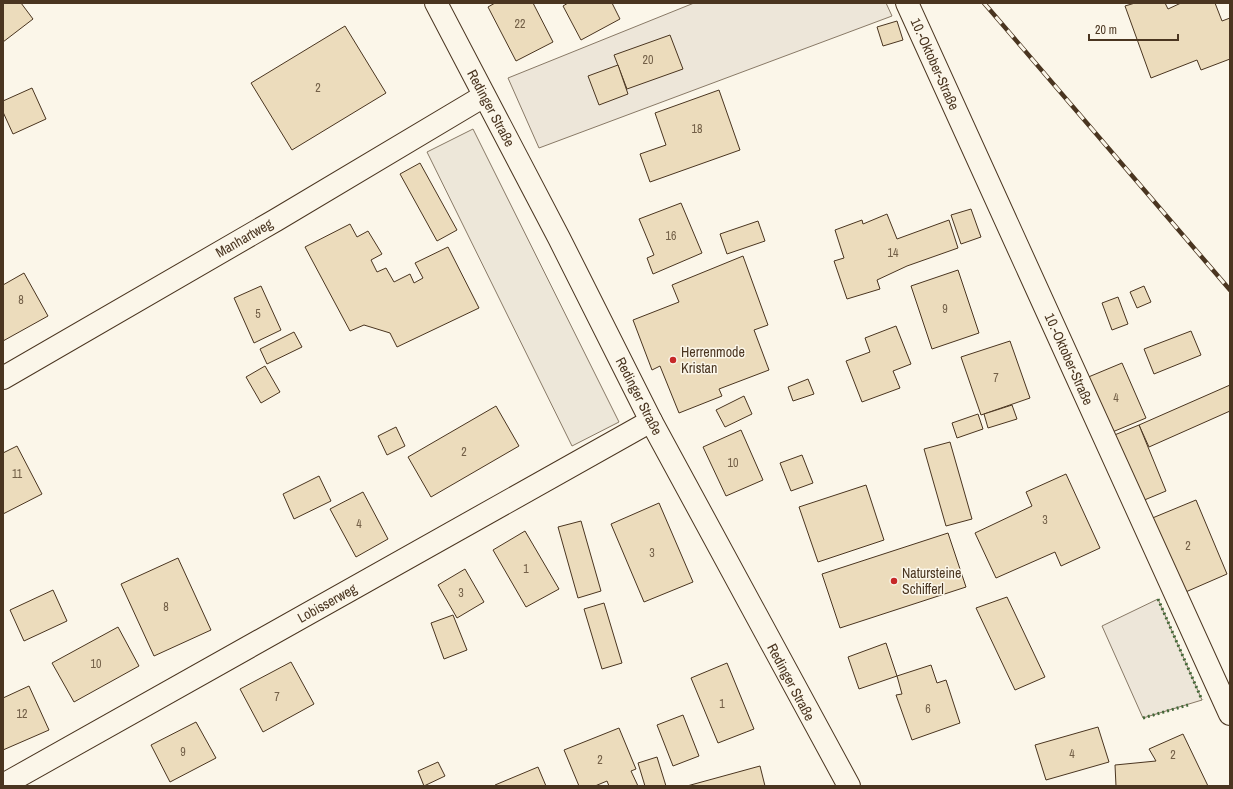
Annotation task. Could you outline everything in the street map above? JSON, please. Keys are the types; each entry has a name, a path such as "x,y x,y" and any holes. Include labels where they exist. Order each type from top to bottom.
{"street":[{"name":"Redinger Straße","path":"436,3 559,238 651,420 849,786"},
{"name":"10.-Oktober-Straße","path":"907,3 1230,714"},
{"name":"Manhartweg","path":"3,378 269,224 484,96"},
{"name":"Lobisserweg","path":"3,785 651,420"}],"shaded area":[{"path":"694,3 886,3 892,16 539,148 508,78"},
{"path":"473,129 619,422 572,446 427,152"},
{"path":"1158,599 1202,700 1143,718 1102,626"}],"building":[{"path":"3,3 21,3 33,19 3,42"},
{"path":"495,3 533,3 553,42 516,61 488,7"},
{"path":"568,3 612,3 620,19 581,40 563,6"},
{"path":"1135,3 1165,3 1168,9 1181,3 1215,3 1222,21 1230,18 1230,59 1201,70 1197,60 1151,78 1125,6"},
{"path":"897,21 903,40 883,46 877,27"},
{"path":"345,26 386,93 292,150 251,83"},
{"path":"670,35 683,69 627,89 614,55"},
{"path":"618,65 628,94 599,105 588,76"},
{"path":"32,88 46,119 13,134 3,112 3,101"},
{"path":"719,90 740,150 650,182 640,154 666,145 655,113"},
{"path":"420,163 457,230 437,241 400,174"},
{"path":"681,203 702,253 653,274 647,258 654,255 639,219"},
{"path":"971,209 981,237 961,244 951,215"},
{"path":"887,214 897,239 949,220 958,248 907,266 877,280 880,289 847,299 834,261 844,258 835,230 862,220 863,224"},
{"path":"758,221 765,241 727,254 720,234"},
{"path":"350,224 357,237 368,231 382,254 371,260 377,272 386,268 394,282 410,274 414,283 423,278 415,263 448,247 479,308 397,347 390,333 364,325 350,331 305,247"},
{"path":"743,256 768,325 754,330 769,370 719,389 722,396 679,413 660,366 652,370 633,320 679,302 672,285"},
{"path":"958,270 979,333 932,349 911,286"},
{"path":"24,273 48,316 3,341 3,285"},
{"path":"261,286 281,330 254,343 234,298"},
{"path":"1144,286 1151,302 1137,308 1130,292"},
{"path":"1118,297 1128,324 1112,330 1102,303"},
{"path":"896,326 911,364 893,371 900,388 862,402 846,361 870,352 865,338"},
{"path":"1191,331 1201,355 1154,374 1144,349"},
{"path":"294,332 302,347 267,364 260,349"},
{"path":"1010,341 1030,398 981,415 961,357"},
{"path":"1122,363 1146,418 1110,433 1086,378"},
{"path":"265,366 280,392 261,403 246,377"},
{"path":"808,379 814,394 793,401 788,387"},
{"path":"1230,385 1230,411 1149,447 1139,425"},
{"path":"744,396 752,414 725,427 716,410"},
{"path":"1012,405 1017,419 988,428 984,414"},
{"path":"496,406 519,446 431,497 408,457"},
{"path":"978,414 983,429 957,438 952,423"},
{"path":"1139,425 1166,491 1142,501 1112,436"},
{"path":"396,427 405,446 387,455 378,436"},
{"path":"741,430 763,480 726,496 703,447"},
{"path":"950,442 972,519 946,526 924,449"},
{"path":"17,446 42,494 3,514 3,453"},
{"path":"802,455 813,483 791,491 780,463"},
{"path":"1066,474 1100,548 1061,566 1055,552 996,578 975,533 1032,506 1026,492"},
{"path":"319,476 331,501 294,519 283,494"},
{"path":"866,485 884,540 818,562 799,507"},
{"path":"363,492 388,539 356,557 330,509"},
{"path":"1196,500 1227,574 1181,594 1150,519"},
{"path":"659,503 693,582 644,602 611,524"},
{"path":"581,521 601,591 578,598 558,527"},
{"path":"525,531 559,589 526,607 493,550"},
{"name":"Natursteine Schifferl","path":"948,533 966,587 840,628 822,574"},
{"path":"178,558 211,630 154,656 121,584"},
{"path":"465,569 484,602 457,618 438,585"},
{"path":"53,590 67,621 24,641 10,610"},
{"path":"1007,597 1045,677 1015,690 976,608"},
{"path":"604,603 622,663 602,669 584,609"},
{"path":"453,615 467,650 444,659 431,623"},
{"path":"118,627 139,666 74,702 52,663"},
{"path":"886,643 897,676 859,689 848,657"},
{"path":"291,662 314,704 263,732 240,689"},
{"path":"727,663 754,729 718,743 691,678"},
{"path":"931,665 937,683 946,680 960,723 912,740 896,695 902,694 897,676"},
{"path":"29,686 49,730 3,750 3,698"},
{"path":"683,715 699,756 673,766 657,725"},
{"path":"196,722 216,758 170,782 151,745"},
{"path":"1098,727 1109,762 1046,780 1035,745"},
{"path":"619,728 636,769 631,771 638,786 609,786 607,781 595,786 579,786 564,750"},
{"path":"1183,734 1208,786 1116,786 1115,765 1156,761 1149,749"},
{"path":"657,757 666,786 645,786 638,763"},
{"path":"438,762 445,776 424,786 418,771"},
{"path":"760,766 765,786 687,786"},
{"path":"538,767 546,786 495,786 495,785"}],"railway":[{"path":"984,3 1230,290"}],"hedge":[{"path":"1158,599 1202,700"},
{"path":"1143,718 1188,705"}],"place":[{"name":"Herrenmode Kristan","path":"673,360"},
{"name":"Natursteine Schifferl","path":"894,581"}]}
